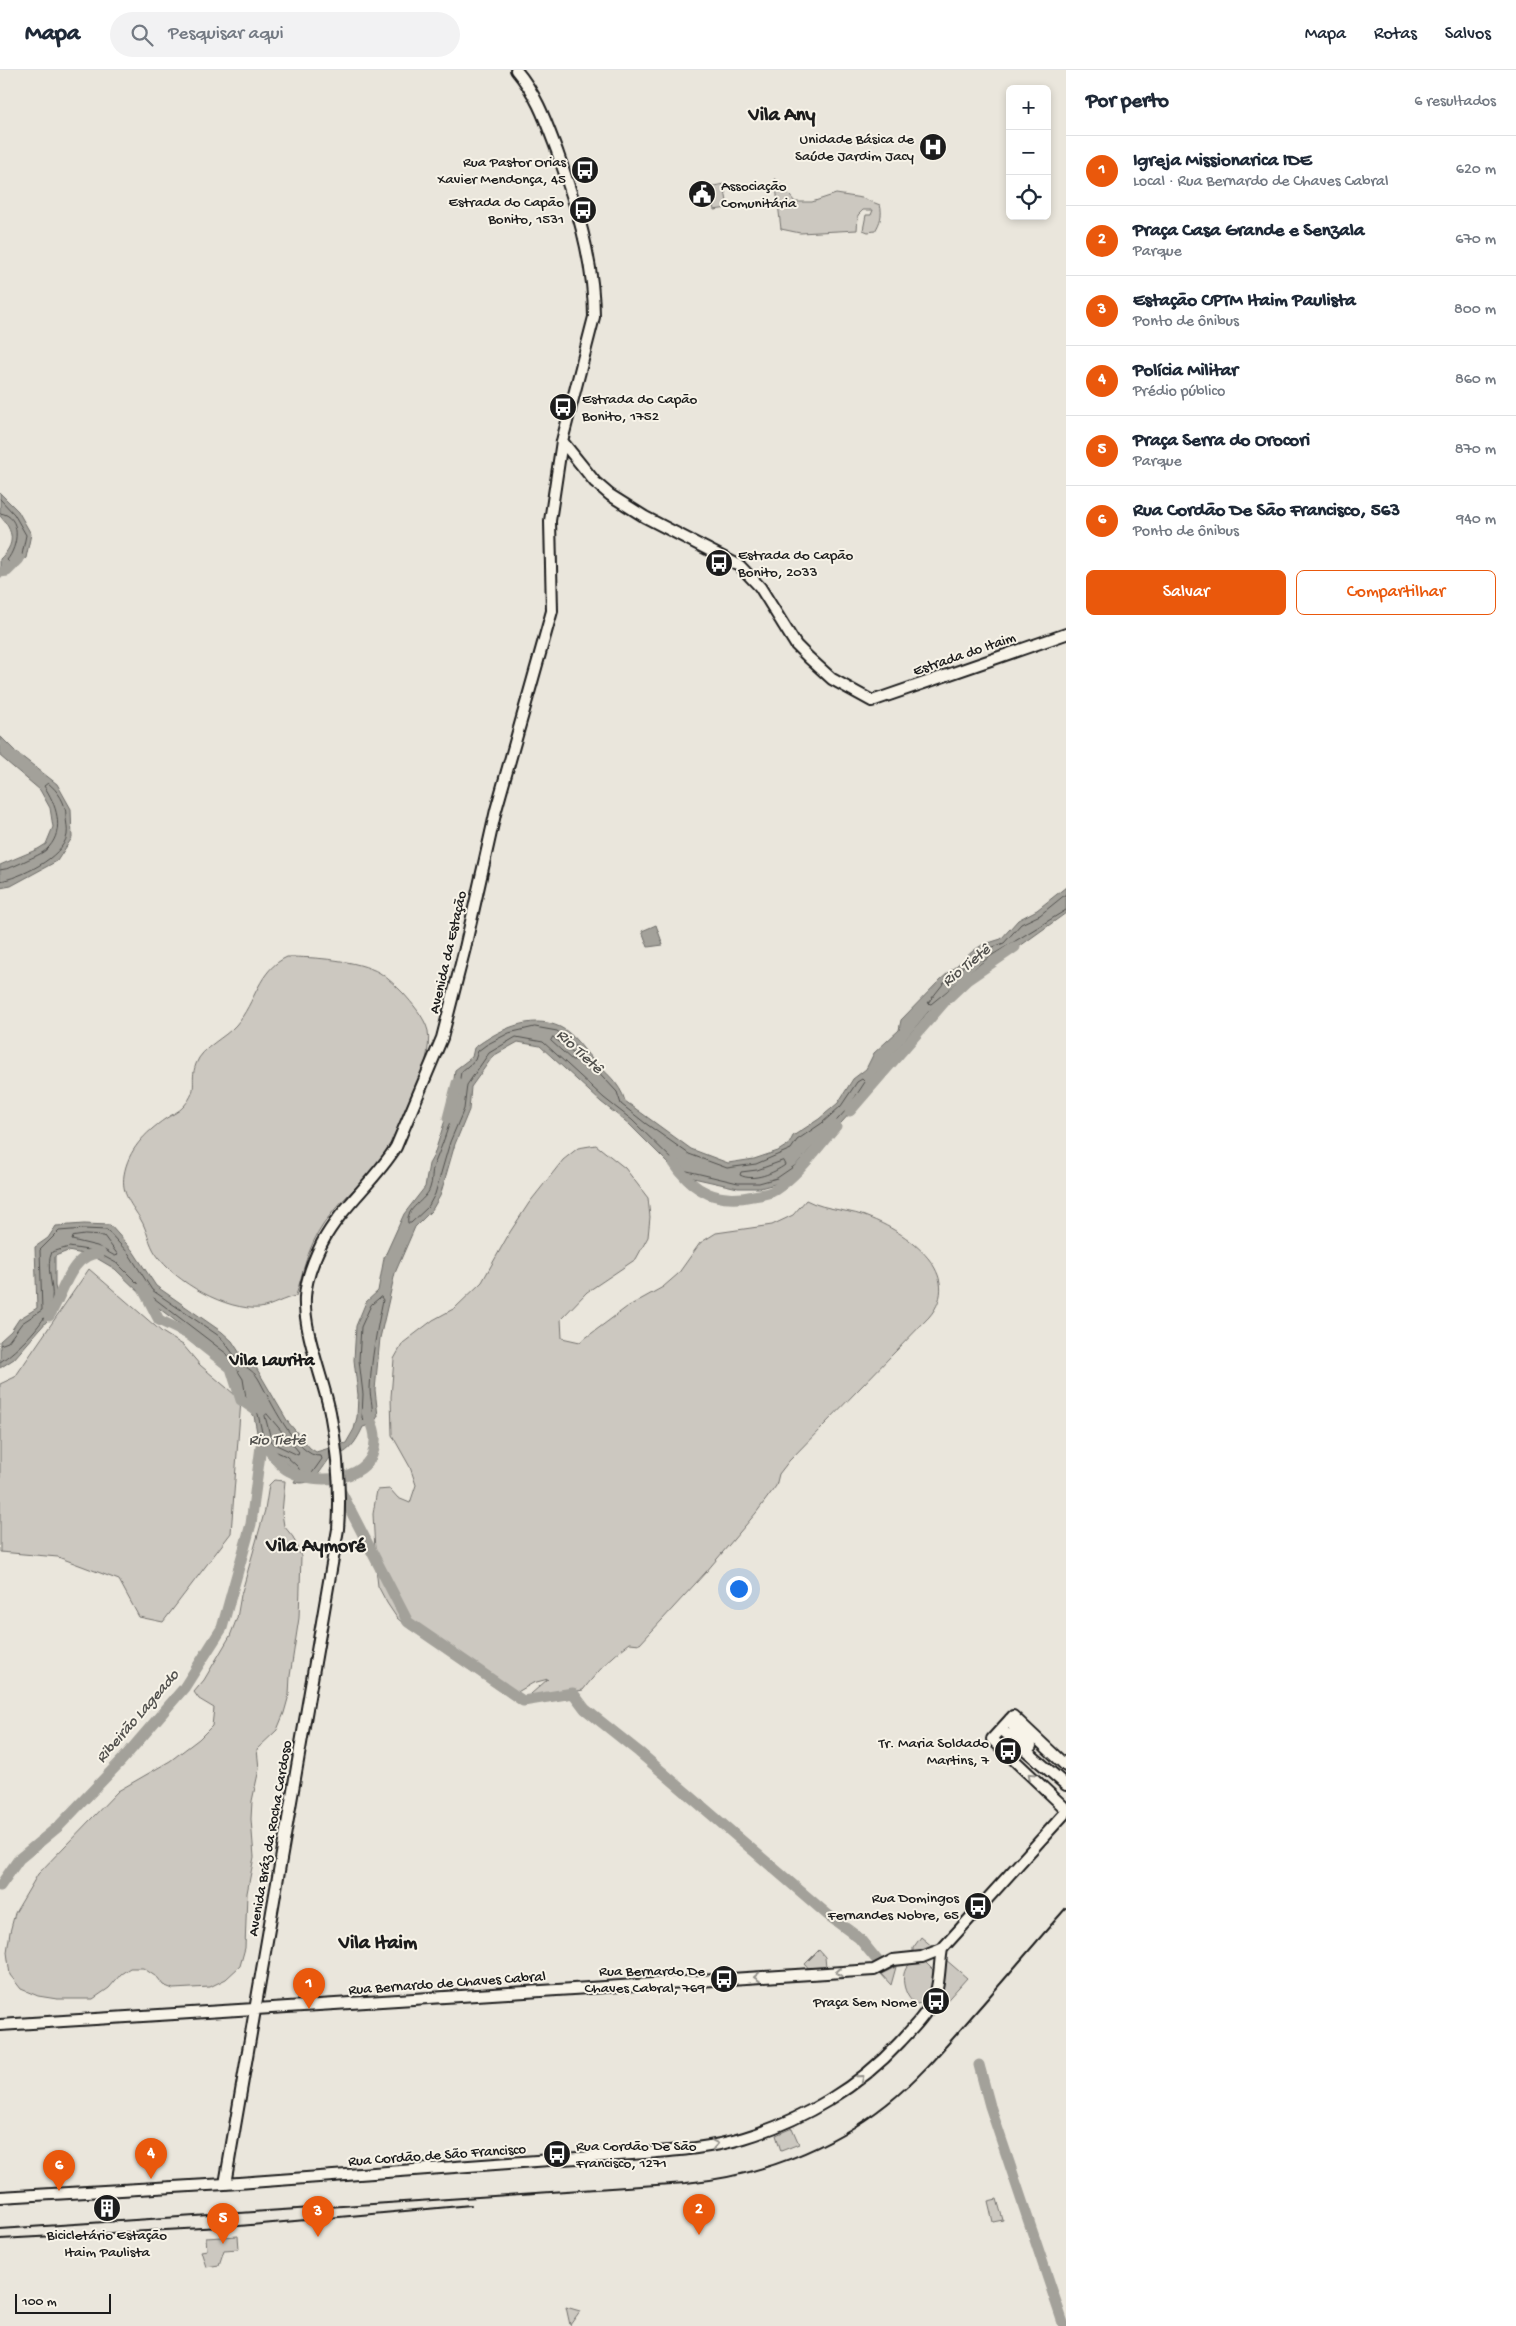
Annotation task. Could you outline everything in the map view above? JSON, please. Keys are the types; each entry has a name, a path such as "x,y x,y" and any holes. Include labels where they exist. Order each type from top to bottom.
{"street":[{"name":"Avenida da Estação","path":"338,1498 334,1439 326,1392 307,1321 305,1296 315,1260 330,1229 386,1164 396,1147 442,1038 465,948 496,810 552,611 550,521 562,441 594,317 591,272 582,227 539,104 531,87 516,70"},
{"name":"Estrada do Itaim","path":"562,441 595,482 610,495 645,517 740,566 760,587 796,645 808,658 832,679 872,701 1066,634"},
{"name":"Avenida Bráz da Rocha Cardoso","path":"225,2184 335,1546 339,1513 338,1498"},
{"path":"942,1949 1066,1811 992,1739 1011,1718"},
{"path":"1011,1718 1015,1737 1066,1785"},
{"path":"1011,1718 1066,1766"},
{"path":"1001,1729 1015,1737 1066,1776"},
{"name":"Rua Bernardo de Chaves Cabral","path":"0,2025 254,2011 660,1982 877,1969 890,1962 922,1957 942,1949"},
{"name":"Rua Cordão de São Francisco","path":"0,2197 225,2184 632,2154 674,2150 742,2138 783,2123 820,2105 853,2084 883,2060 924,2015 937,1989 942,1949"},
{"path":"922,1957 934,1962 938,1970"}],"shaded area":[{"path":"775,178 795,202 812,202 836,194 862,198 880,205 881,215 878,225 875,231 868,232 863,230 866,215 871,215 873,210 863,210 858,215 857,230 800,233 781,229"},
{"path":"724,184 728,208 714,210 709,187"},
{"path":"287,957 348,962 380,973 403,993 421,1016 428,1031 428,1045 420,1081 394,1139 376,1166 335,1209 318,1233 304,1268 296,1296 260,1308 247,1308 217,1300 202,1293 175,1275 156,1254 143,1224 128,1199 124,1188 124,1175 133,1150 144,1136 182,1108 189,1100 193,1089 194,1070 199,1058 236,1025 243,1016 263,978 277,963"},
{"path":"596,1145 625,1168 648,1198 650,1217 648,1237 636,1259 587,1292 561,1319 562,1338 580,1342 627,1307 663,1287 678,1274 700,1243 716,1233 772,1225 793,1215 806,1200 814,1204 856,1213 887,1226 902,1235 928,1258 937,1271 940,1286 938,1301 929,1317 789,1461 779,1474 776,1486 756,1513 706,1572 640,1644 630,1643 623,1648 583,1690 523,1701 548,1679 533,1683 509,1697 496,1683 465,1663 435,1638 411,1630 397,1618 378,1586 373,1514 377,1490 390,1489 398,1498 410,1503 416,1485 410,1467 392,1435 391,1397 394,1359 403,1343 433,1320 455,1308 482,1282 510,1232 529,1203 563,1160 578,1148"},
{"path":"89,1269 162,1332 183,1345 200,1365 241,1400 231,1533 163,1622 139,1617 119,1580 58,1557 0,1552 0,1384 15,1377"},
{"path":"274,1480 285,1481 282,1513 284,1526 293,1537 301,1556 299,1618 289,1695 284,1713 277,1730 257,1749 259,1769 252,1801 251,1819 254,1857 247,1893 245,1948 240,1966 226,1979 210,1987 173,1989 163,1985 158,1978 143,1968 130,1968 121,1974 109,1988 93,1999 57,1999 38,1996 21,1989 10,1975 7,1952 15,1913 38,1874 118,1791 170,1761 199,1739 212,1726 214,1708 199,1699 194,1692 204,1680 230,1636 237,1618 241,1595 265,1510 269,1485"},
{"path":"921,1937 933,1947 913,1953 913,1948"},
{"path":"819,1950 825,1957 826,1968 810,1970 805,1964"},
{"path":"945,1959 967,1978 933,2016 931,2013 936,2003"},
{"path":"924,1961 933,1970 934,1983 928,2002 916,2004 908,1996 904,1977 907,1967 912,1963"},
{"path":"896,1967 891,1985 881,1974"},
{"path":"792,2128 799,2144 781,2151 776,2135"},
{"path":"997,2199 1003,2220 993,2222 988,2201"},
{"path":"238,2236 239,2249 224,2250 219,2265 206,2267 201,2251 207,2250 206,2238"},
{"path":"566,2307 580,2311 570,2325"}],"water":[{"path":"0,493 18,511 31,534 26,558 14,567 4,570 0,570 0,559 9,548 11,538 8,527 0,516"},
{"path":"0,736 16,752 57,784 71,809 72,838 57,861 11,886 0,888 0,865 46,844 53,827 50,808 40,790 0,756"},
{"name":"Rio Tietê","path":"1066,887 1066,913 1020,946 992,961 928,1012 870,1083 852,1111 800,1168 779,1183 760,1188 738,1188 680,1175 629,1124 601,1102 540,1046 518,1042 493,1056 471,1087 469,1110 455,1144 440,1196 432,1210 415,1227 395,1273 380,1338 375,1390 378,1416 373,1424 363,1427 346,1451 330,1458 319,1473 307,1482 294,1482 298,1475 291,1467 265,1453 259,1443 254,1416 241,1400 238,1381 224,1358 143,1296 115,1269 93,1256 68,1251 55,1256 55,1286 58,1299 53,1314 14,1359 0,1368 0,1341 11,1331 19,1319 37,1308 35,1247 48,1238 56,1226 110,1225 133,1251 156,1286 222,1332 232,1341 243,1358 254,1364 288,1422 310,1448 316,1452 346,1443 354,1429 357,1417 358,1395 354,1360 356,1326 366,1302 378,1291 384,1258 404,1214 425,1187 429,1164 434,1155 452,1098 455,1070 472,1057 474,1048 503,1030 526,1023 549,1023 560,1027 573,1037 612,1078 620,1089 625,1101 691,1149 728,1163 754,1159 778,1151 789,1144 793,1136 819,1119 838,1103 853,1079 866,1069 874,1053 899,1030 901,1020 940,980 973,951 982,945 1001,939 1018,920 1037,910"},
{"path":"656,925 663,945 648,947 642,931"}],"waterway":[{"name":"Rio Tietê","path":"0,572 7,571 19,559"},
{"name":"Rio Tietê","path":"850,1111 946,1000 967,980 1015,947"},
{"name":"Rio Tietê","path":"448,1118 457,1083"},
{"name":"Rio Tietê","path":"674,1163 689,1182 707,1193 718,1197 740,1198 764,1194 784,1184 836,1126"},
{"name":"Rio Tietê","path":"49,1316 74,1267 90,1255 100,1253"},
{"name":"Rio Tietê","path":"142,1287 159,1320 188,1334 231,1368 241,1400 254,1409"},
{"name":"Rio Tietê","path":"266,1446 282,1467 300,1476 328,1479 342,1477 365,1465 372,1455 375,1433 367,1412"},
{"name":"Ribeirão Lageado","path":"0,1886 19,1859 59,1826 122,1760 184,1688 222,1628 251,1524 261,1446"},
{"path":"337,1484 408,1622 523,1701 573,1693 585,1709 639,1752 828,1915 859,1938 877,1960"},
{"path":"979,2065 990,2106 1064,2326"}],"railway":[{"path":"0,2229 686,2183 740,2174 766,2167 792,2158 841,2135 865,2120 899,2094 943,2049 1066,1908"},
{"path":"0,2239 239,2226 471,2205"}],"place":[{"name":"Unidade Básica de Saúde Jardim Jacy","path":"933,147"},
{"name":"Rua Pastor Orias Xavier Mendonça, 45","path":"585,170"},
{"name":"Associação Comunitária","path":"702,194"},
{"name":"Estrada do Capão Bonito, 1531","path":"583,210"},
{"name":"Estrada do Capão Bonito, 1752","path":"563,407"},
{"name":"Estrada do Capão Bonito, 2033","path":"719,563"},
{"name":"Tr. Maria Soldado Martins, 7","path":"1008,1751"},
{"name":"Rua Domingos Fernandes Nobre, 65","path":"978,1906"},
{"name":"Rua Bernardo De Chaves Cabral, 769","path":"724,1979"},
{"name":"Praça Sem Nome","path":"936,2001"},
{"name":"Igreja Missionarica IDE","path":"309,2009"},
{"name":"Rua Cordão De São Francisco, 1271","path":"557,2154"},
{"name":"Polícia Militar","path":"151,2179"},
{"name":"Rua Cordão De São Francisco, 563","path":"59,2191"},
{"name":"Bicicletário Estação Itaim Paulista","path":"107,2208"},
{"name":"Praça Casa Grande e Senzala","path":"699,2235"},
{"name":"Estação CPTM Itaim Paulista","path":"318,2237"},
{"name":"Praça Serra do Orocori","path":"223,2244"}],"district":[{"name":"Vila Any","path":"782,113"},
{"name":"Vila Laurita","path":"272,1359"},
{"name":"Vila Aymoré","path":"316,1544"},
{"name":"Vila Itaim","path":"378,1941"}]}
